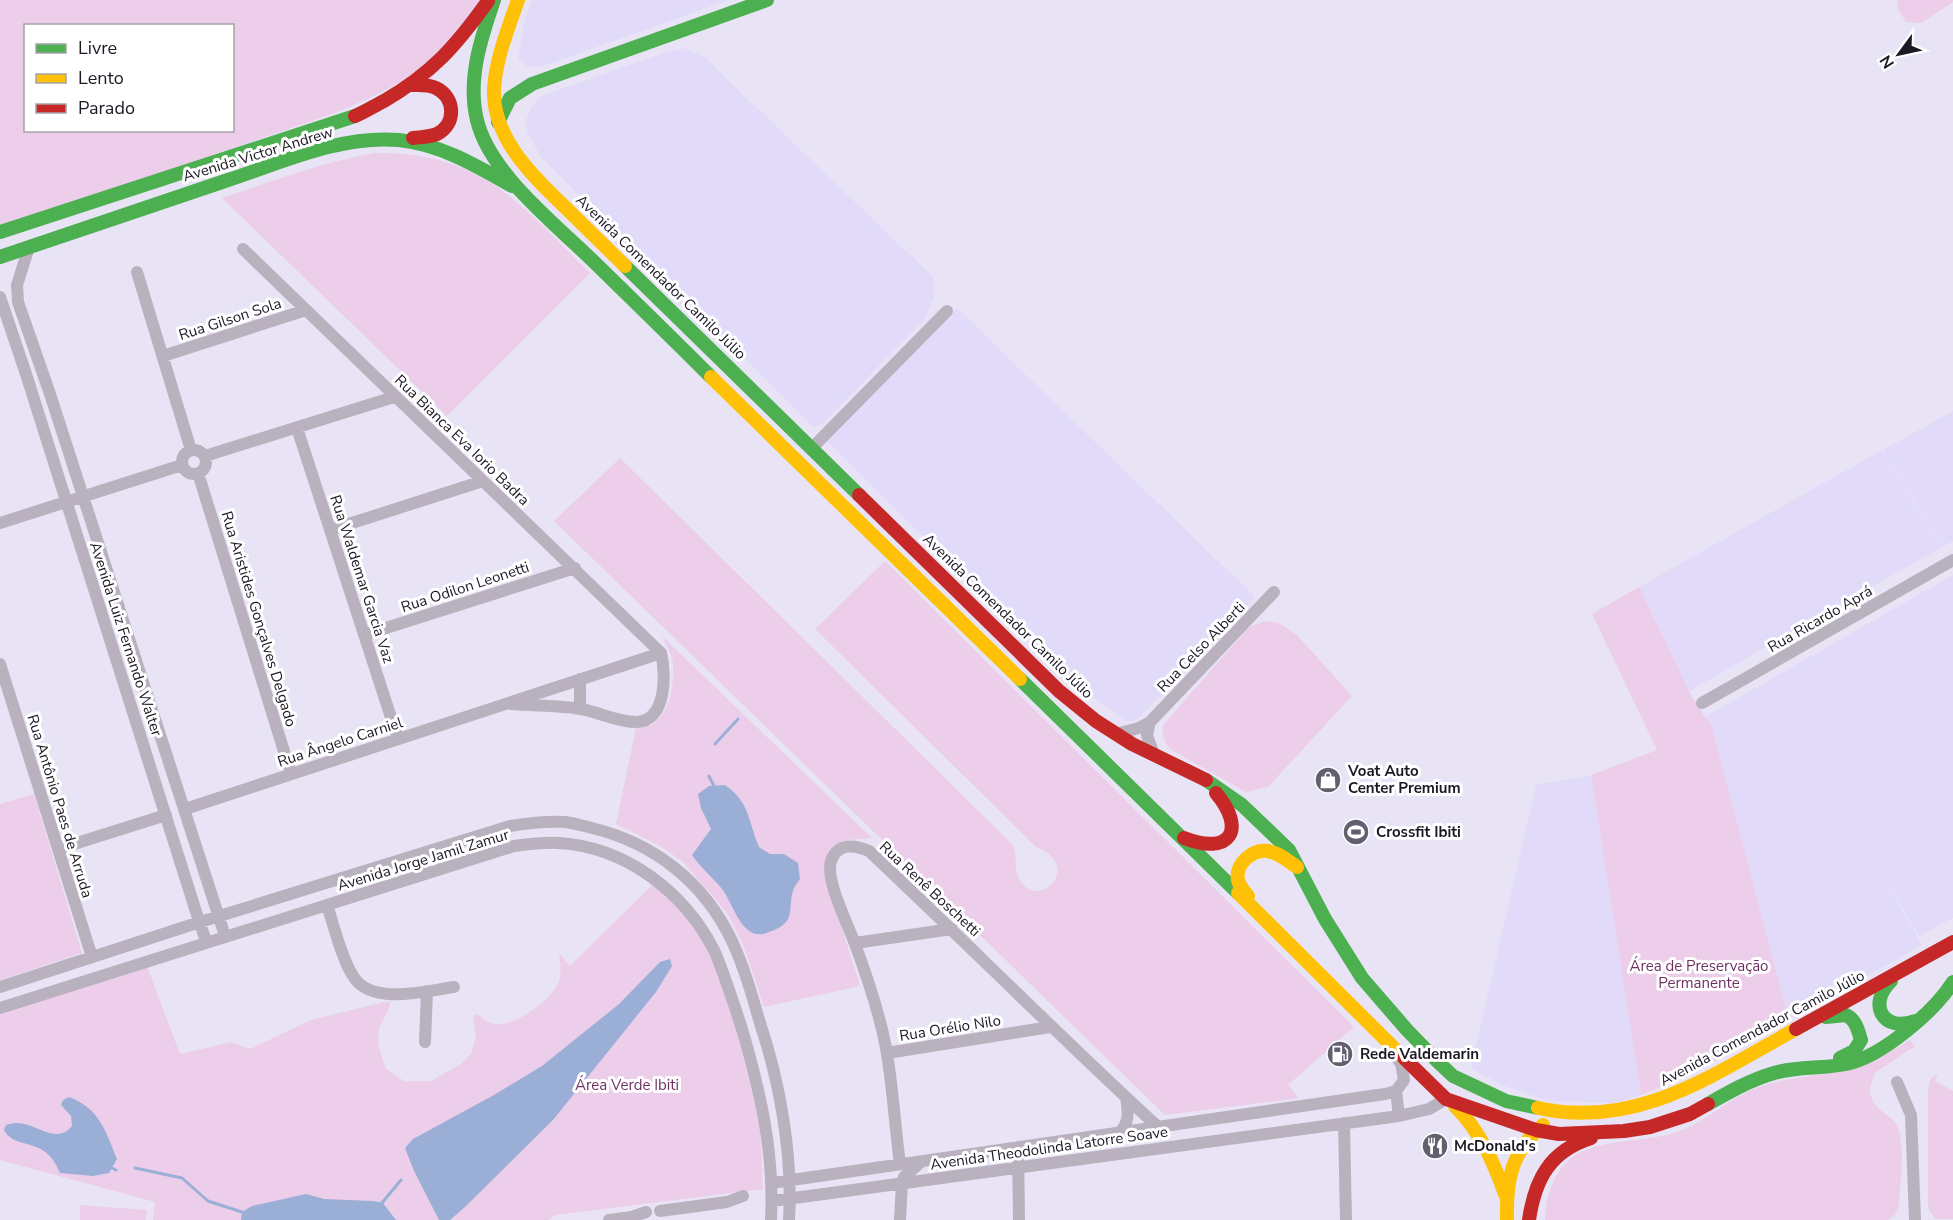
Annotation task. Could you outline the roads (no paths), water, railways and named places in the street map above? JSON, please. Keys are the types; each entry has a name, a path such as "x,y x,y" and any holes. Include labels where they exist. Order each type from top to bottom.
{"main road":[{"name":"Avenida Victor Andrew","path":"0,232 358,115 412,85 449,52 488,0"},
{"path":"494,0 476,61 473,83 481,133 493,157 523,192 1281,935 1371,1028 1466,1116 1479,1133 1491,1156 1506,1196"},
{"name":"Avenida Comendador Camilo Júlio","path":"518,0 496,68 494,99 498,122 517,157 533,176 1059,691 1096,722 1154,755 1207,781 1242,805 1269,829 1289,850 1325,919 1362,978 1407,1030 1453,1076 1506,1101 1546,1110 1608,1111 1660,1100 1685,1090 1901,973 1953,942"},
{"path":"498,122 510,98 532,84 767,0"},
{"path":"496,68 512,84 532,84"},
{"path":"397,140 439,133 452,114 449,97 444,92 429,85 412,85"},
{"name":"Avenida Victor Andrew","path":"0,257 325,148 356,141 397,140 438,148 468,160 523,192"},
{"path":"1178,836 1209,846 1221,843 1229,835 1232,828 1231,815 1207,781"},
{"path":"1281,935 1242,889 1238,879 1242,861 1258,851 1268,851 1281,856 1300,869"},
{"path":"1901,973 1881,991 1878,1000 1881,1013 1897,1026 1906,1026 1920,1018"},
{"path":"1802,1068 1830,1067 1850,1063 1888,1046 1920,1018 1953,982"},
{"path":"1529,1220 1531,1201 1539,1179 1550,1162 1575,1143 1650,1127 1690,1114 1742,1085 1774,1073 1838,1059 1854,1051 1860,1040 1858,1025 1848,1016 1838,1014 1811,1022"},
{"path":"1448,1100 1536,1130 1558,1134 1624,1131"},
{"path":"1507,1220 1506,1196 1512,1164 1521,1146 1542,1125 1551,1122 1603,1119 1629,1113 1660,1100"}],"street":[{"name":"Avenida Luiz Fernando Walter","path":"29,247 17,285 18,302 50,394 225,936"},
{"name":"Rua Bianca Eva Iorio Badra","path":"243,249 661,653"},
{"path":"137,273 191,450"},
{"name":"Avenida Luiz Fernando Walter","path":"0,297 194,905 205,938 209,942"},
{"name":"Rua Gilson Sola","path":"163,356 306,310"},
{"path":"811,449 947,311"},
{"path":"29,382 31,378 37,379 50,394"},
{"path":"205,456 394,397"},
{"name":"Rua Waldemar Garcia Vaz","path":"297,428 398,739"},
{"path":"191,450 199,451 205,456 204,468 198,473 187,471 182,465 183,457 191,450"},
{"path":"0,523 182,465"},
{"name":"Rua Aristides Gonçalves Delgado","path":"198,473 291,774"},
{"path":"330,530 483,481"},
{"name":"Rua Ricardo Aprá","path":"1702,703 1953,560"},
{"name":"Rua Odilon Leonetti","path":"364,635 575,568"},
{"name":"Rua Celso Alberti","path":"1116,734 1150,722 1274,592"},
{"name":"Rua Ângelo Carniel","path":"185,809 291,774 580,679 661,653 665,668 665,684 660,701 650,717 639,722 580,709 504,704"},
{"name":"Rua Antônio Paes de Arruda","path":"0,664 92,957"},
{"path":"580,679 580,709"},
{"path":"1150,722 1147,735 1154,755"},
{"path":"58,849 166,815"},
{"name":"Avenida Jorge Jamil Zamur","path":"0,987 510,826 540,822 567,822 610,833 638,843 666,860 690,880 712,906 735,949 769,1050 781,1108 790,1180 789,1220"},
{"name":"Avenida Jorge Jamil Zamur","path":"0,1008 514,846 561,843 587,848 618,858 645,872 666,887 684,906 715,951 743,1028 762,1102 771,1154 771,1220"},
{"name":"Rua Renê Boschetti","path":"900,1164 887,1053 867,979 830,870 835,853 852,845 869,851 952,929 1050,1027 1157,1126"},
{"name":"Avenida Jorge Jamil Zamur","path":"250,929 251,914 305,896 331,881"},
{"path":"194,905 213,898"},
{"path":"327,905 353,976 363,987 387,994 454,987"},
{"path":"928,932 937,924 938,916"},
{"path":"855,943 952,929"},
{"path":"175,930 181,951"},
{"path":"425,1042 427,991"},
{"name":"Rua Orélio Nilo","path":"1018,1032 1034,1019 1036,1013"},
{"name":"Rua Orélio Nilo","path":"887,1053 1050,1027"},
{"path":"1371,1028 1401,1063 1404,1072 1404,1080 1395,1091 1399,1116"},
{"path":"1897,1082 1911,1115 1916,1220"},
{"name":"Avenida Theodolinda Latorre Soave","path":"771,1183 1395,1091"},
{"path":"1120,1132 1128,1119 1126,1097"},
{"name":"Avenida Theodolinda Latorre Soave","path":"772,1201 1399,1116 1429,1109 1448,1100"},
{"path":"1216,1140 1211,1134 1211,1127 1213,1121 1219,1118"},
{"path":"1200,1143 1205,1132 1202,1120"},
{"path":"1344,1123 1346,1220"},
{"path":"1018,1147 1018,1220"},
{"path":"771,1154 782,1155 786,1152"},
{"name":"Avenida Theodolinda Latorre Soave","path":"902,1183 904,1177 922,1161"},
{"name":"Avenida Theodolinda Latorre Soave","path":"810,1196 809,1183 865,1175 882,1166"},
{"path":"900,1220 902,1183"},
{"path":"609,1220 640,1217 650,1209 662,1217 676,1210 727,1202 743,1196"}],"water":[{"path":"725,785 744,805 759,847 770,854 784,854 798,863 800,879 793,891 788,919 780,927 769,932 752,933 740,922 723,890 692,855 711,829 701,808 698,794 709,786"},
{"path":"670,959 672,966 656,992 553,1120 465,1207 450,1220 439,1220 405,1148 413,1139 542,1066 619,1004 660,962"},
{"path":"69,1097 95,1114 105,1130 117,1159 109,1173 93,1176 60,1173 47,1153 16,1141 4,1130 6,1125 16,1123 52,1134 66,1132 72,1126 71,1116 61,1105 63,1100"},
{"path":"306,1194 324,1199 383,1203 396,1220 241,1220 242,1212 252,1206"}],"waterway":[{"path":"715,744 738,719"},
{"path":"709,776 715,788"},
{"path":"108,1166 116,1170"},
{"path":"135,1168 182,1178 208,1201 245,1213"},
{"path":"381,1204 401,1180"}],"place":[{"name":"Voat Auto Center Premium","path":"1328,780"},
{"name":"Crossfit Ibiti","path":"1356,832"},
{"name":"Rede Valdemarin","path":"1340,1054"},
{"name":"McDonald's","path":"1435,1146"}],"park label":[{"name":"Área de Preservação Permanente","path":"1699,974"},
{"name":"Área Verde Ibiti","path":"627,1085"}]}
